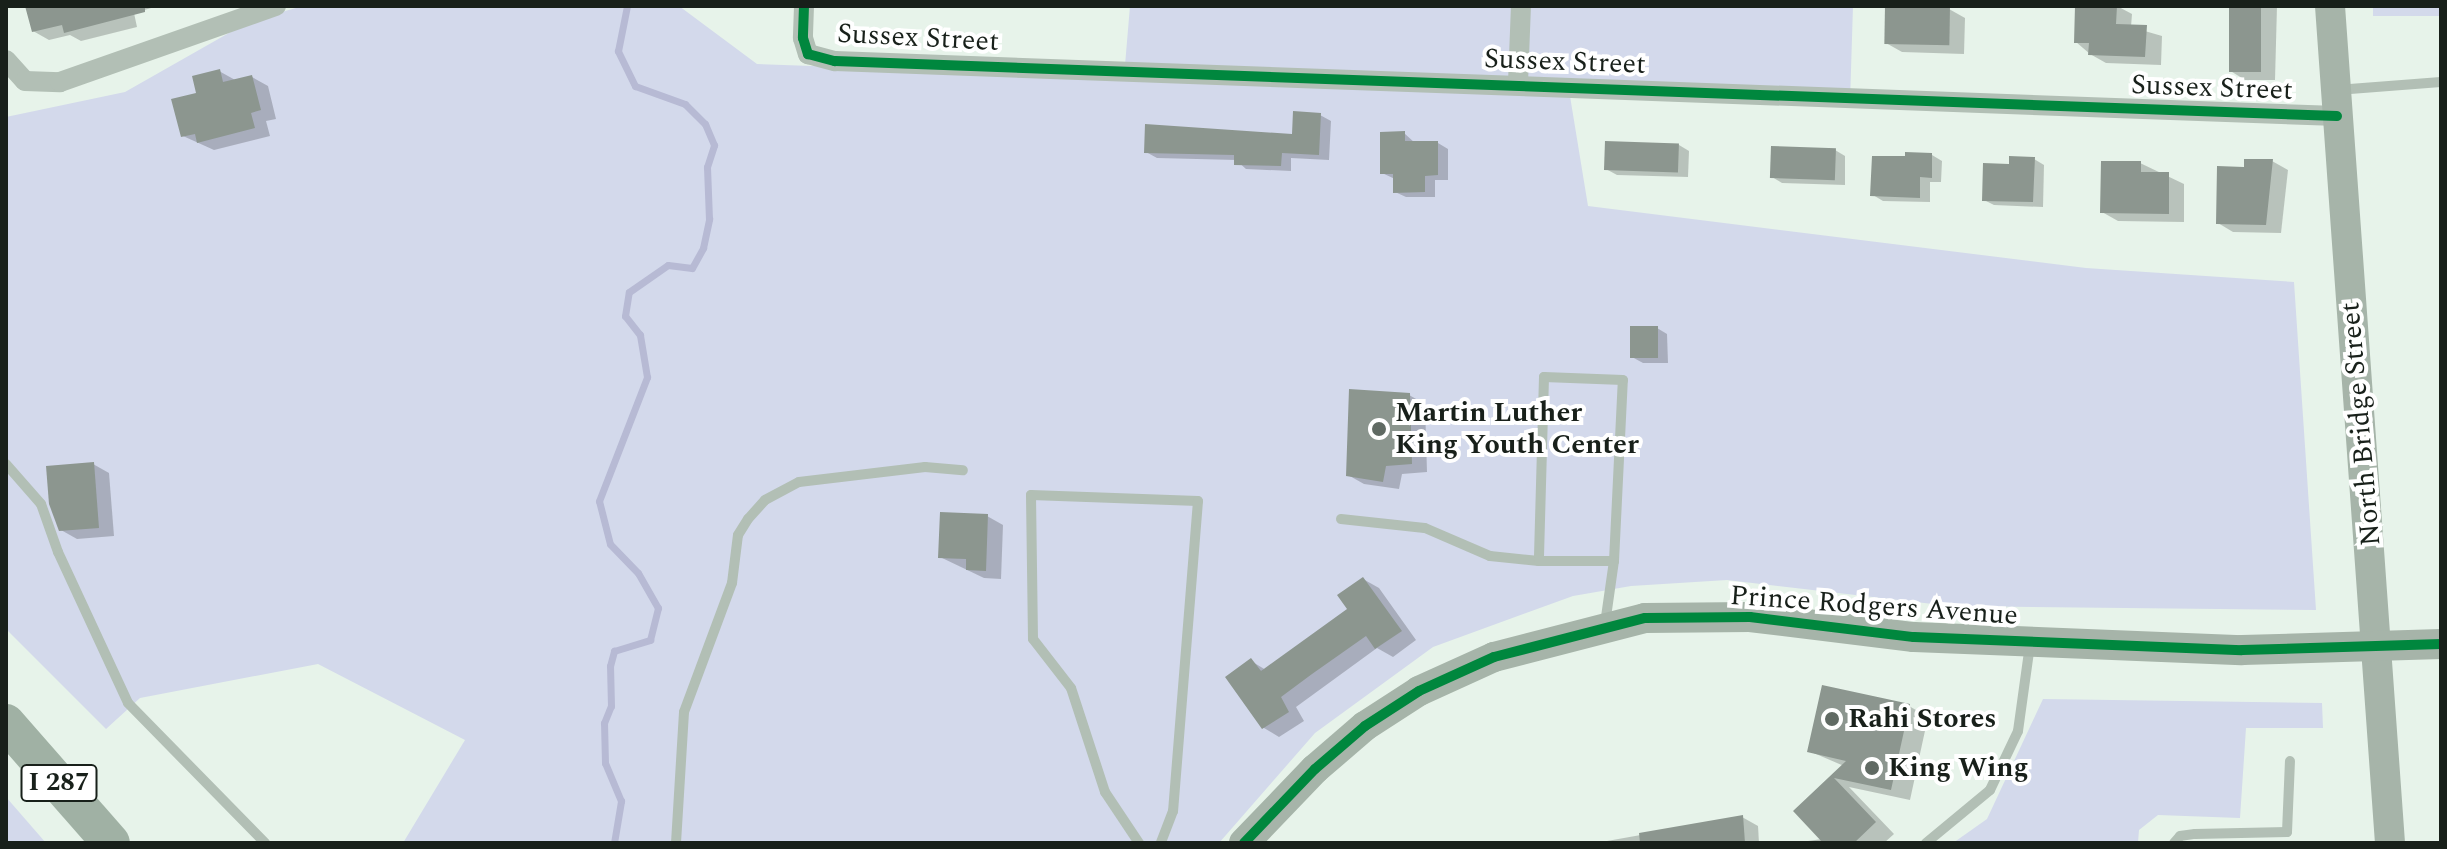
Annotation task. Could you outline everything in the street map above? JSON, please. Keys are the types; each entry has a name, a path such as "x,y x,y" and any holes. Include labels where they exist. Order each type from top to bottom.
{"highway":[{"name":"I 287","path":"6,723 111,843"}],"street":[{"path":"6,60 25,81 60,82 276,6"},
{"name":"Sussex Street","path":"804,6 803,38 808,54 835,61 1518,83 2336,103"},
{"path":"1518,83 1521,6"},
{"name":"North Bridge Street","path":"2330,6 2390,843"},
{"name":"Prince Rodgers Avenue","path":"1244,843 1315,769 1365,726 1419,691 1494,657 1604,626 1645,618 1750,617 1914,637 2242,650 2441,644"}],"lane":[{"path":"2336,103 2441,82"},
{"path":"1539,561 1544,377 1623,380 1614,561 1604,626"},
{"path":"6,464 41,504 58,552 128,703 265,843"},
{"path":"676,843 684,712 732,583 738,535 748,519 765,500 799,482 925,467 963,470"},
{"path":"1139,843 1105,792 1071,688 1033,639 1031,495 1198,501 1173,811 1161,843"},
{"path":"1341,519 1425,528 1490,556 1539,561 1614,561"},
{"path":"1926,843 1990,790 2018,731 2030,642"},
{"path":"2174,843 2180,836 2195,834 2287,832 2290,761"}],"shaded area":[{"path":"303,6 679,6 757,64 1124,77 1130,6 1853,6 1850,102 1569,90 1588,206 2086,268 2294,282 2316,610 1950,606 1727,580 1631,586 1573,596 1433,647 1315,733 1219,843 403,843 465,740 318,664 140,698 106,729 6,629 6,117 125,92 250,21"},
{"path":"2373,6 2441,6 2441,16 2373,16"},
{"path":"2043,699 2322,703 2323,728 2246,728 2240,818 2158,815 2139,830 2138,843 1953,843 1987,819"},
{"path":"6,797 46,843 6,843"}],"building":[{"path":"25,6 145,6 145,12 64,33 62,25 32,32"},
{"path":"1885,6 1950,7 1949,45 1884,44"},
{"path":"2075,6 2117,6 2116,24 2147,25 2145,57 2088,55 2089,43 2074,43"},
{"path":"2229,6 2261,6 2261,72 2229,72"},
{"path":"220,69 223,82 252,75 261,110 251,113 255,128 197,143 195,134 181,137 171,99 196,93 192,76"},
{"path":"1293,111 1321,113 1319,155 1282,153 1281,166 1234,165 1234,155 1144,153 1145,124 1292,134"},
{"path":"1405,131 1405,141 1438,141 1438,175 1425,176 1425,192 1393,193 1393,174 1380,174 1380,132"},
{"path":"1605,141 1679,144 1678,173 1604,170"},
{"path":"1771,146 1836,148 1835,180 1770,178"},
{"path":"1905,152 1932,153 1932,178 1920,177 1920,198 1870,196 1872,156 1905,156"},
{"path":"2009,156 2035,157 2033,202 1982,201 1983,163 2009,164"},
{"path":"2244,159 2273,159 2266,225 2216,224 2217,166 2244,167"},
{"path":"2101,161 2141,161 2141,172 2169,172 2169,214 2100,213"},
{"path":"1630,326 1658,326 1658,358 1630,358"},
{"name":"Martin Luther King Youth Center","path":"1349,389 1410,393 1412,464 1386,466 1383,482 1346,476"},
{"path":"94,462 99,528 59,531 49,504 46,466"},
{"path":"940,512 988,514 986,571 966,570 966,559 938,558"},
{"path":"1363,577 1402,631 1375,649 1366,636 1281,697 1289,712 1262,729 1225,677 1251,658 1261,671 1347,609 1337,595"},
{"path":"1822,685 1910,704 1891,790 1834,778 1876,822 1854,843 1823,843 1793,811 1846,761 1807,752"},
{"path":"1743,815 1745,843 1640,843 1639,833"}],"waterway":[{"path":"614,843 621,801 605,763 604,723 611,706 610,666 614,651 650,640 658,608 638,573 610,544 599,501 647,377 640,335 625,316 629,292 668,265 692,268 703,248 709,219 707,167 714,145 705,124 685,104 635,86 618,51 627,6"}],"cycle path":[{"path":"804,6 803,38 808,54 835,61 2337,116"},
{"path":"1244,843 1315,769 1365,726 1419,691 1494,657 1645,618 1750,617 1914,637 2242,650 2441,644"}],"place":[{"name":"Martin Luther King Youth Center","path":"1379,429"},
{"name":"Rahi Stores","path":"1832,719"},
{"name":"King Wing","path":"1872,768"}]}
